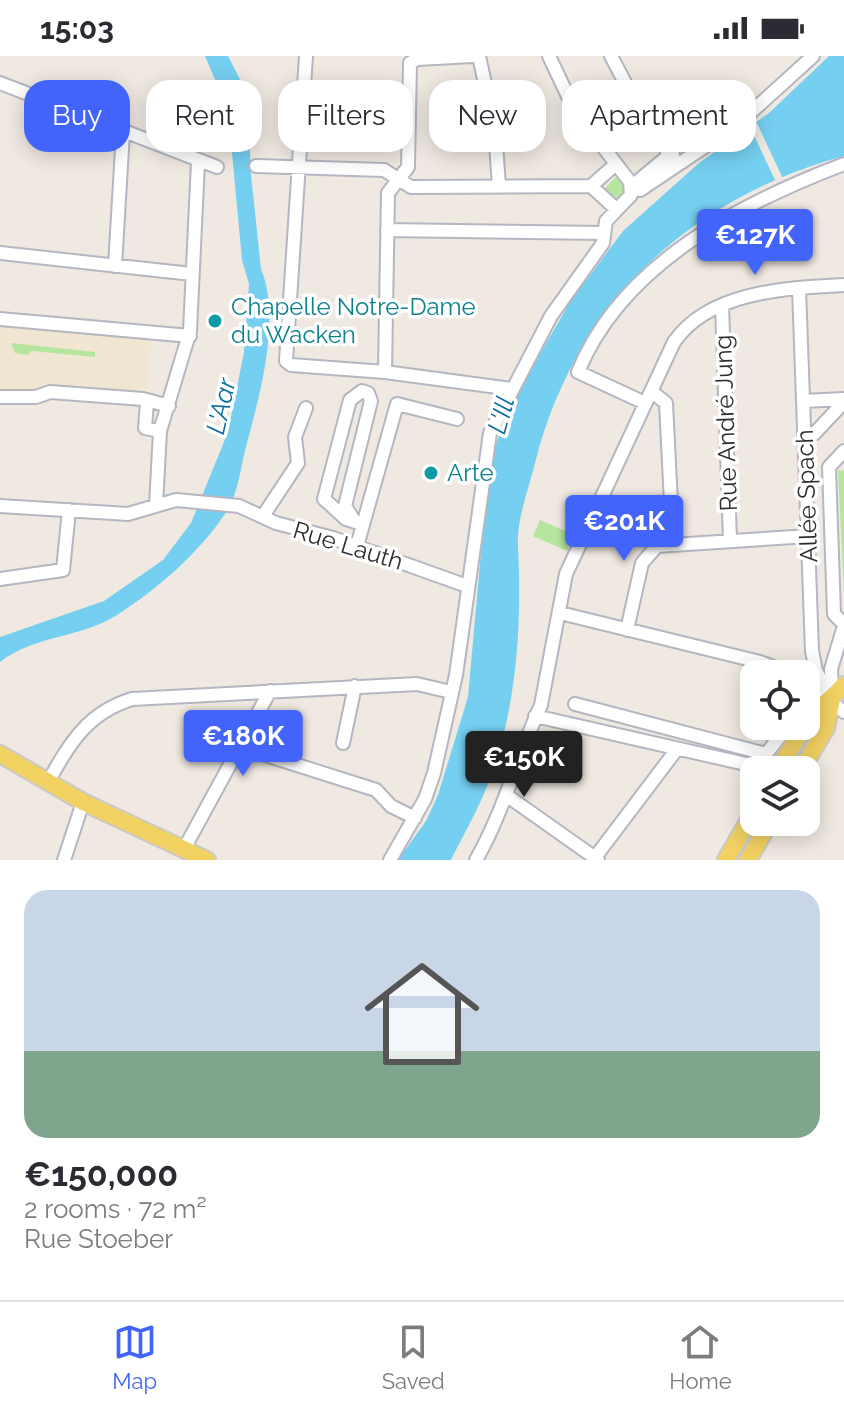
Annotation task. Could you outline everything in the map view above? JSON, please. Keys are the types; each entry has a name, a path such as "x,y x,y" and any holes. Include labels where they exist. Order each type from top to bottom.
{"main road":[{"path":"820,707 844,685"},
{"path":"809,756 826,728 832,699"},
{"path":"0,754 83,802 187,854 207,860"},
{"path":"726,860 740,836"},
{"path":"748,860 762,836"}],"street":[{"path":"306,56 286,361 291,365 385,372 512,389"},
{"path":"385,372 388,193 408,167 410,63 417,59 476,56 495,130 499,186"},
{"path":"549,56 574,109 616,164 639,188"},
{"path":"390,860 432,783 451,692 490,433 551,316 603,243 606,221 639,188 674,163 672,148 640,111 611,56"},
{"path":"639,188 737,125 813,56"},
{"path":"0,83 24,93"},
{"path":"130,135 217,167"},
{"path":"115,266 122,152"},
{"path":"0,506 128,514 156,505 160,431 190,336 198,162"},
{"path":"256,166 384,170 411,187 591,186 616,164"},
{"path":"645,403 578,372 584,356 624,300 667,258 792,184 844,164"},
{"path":"591,186 616,209"},
{"path":"387,230 604,233"},
{"path":"0,253 192,274"},
{"path":"476,860 506,795 541,705 569,568 680,333 722,305 799,288 844,285"},
{"name":"Allée Spach","path":"799,288 812,651 816,671 832,699"},
{"name":"Rue André Jung","path":"722,305 730,540"},
{"path":"0,319 190,336"},
{"path":"362,391 368,393 371,401 345,506 359,523 346,519 324,499 350,400 352,395 362,391"},
{"path":"651,391 666,403 673,543"},
{"path":"0,397 36,397 50,392 169,406"},
{"path":"803,401 844,400"},
{"path":"805,437 814,434 844,400"},
{"path":"147,402 145,428 160,431"},
{"path":"357,546 359,523 397,404 457,419"},
{"path":"263,516 298,463 295,437 306,408"},
{"path":"832,699 831,669 844,625 834,614 829,467 844,451"},
{"name":"Rue Lauth","path":"156,505 176,500 230,505 467,586"},
{"path":"0,579 63,570 67,560 69,510"},
{"path":"627,630 645,557 657,546 809,536"},
{"path":"560,613 752,660"},
{"path":"48,782 80,730 98,714 118,703 150,697 355,686 417,684 451,692"},
{"path":"343,743 355,686"},
{"path":"187,854 270,691"},
{"path":"820,691 844,712"},
{"path":"820,701 832,699"},
{"path":"575,704 766,754 777,740"},
{"path":"535,716 740,762"},
{"path":"506,795 595,859 677,749"},
{"path":"256,752 376,790 391,806 415,818"},
{"path":"64,860 83,802"}],"shaded area":[{"path":"0,316 152,330 147,397 0,389"}],"green space":[{"path":"617,176 625,184 626,192 618,199 603,190"},
{"path":"11,343 95,352 95,357 32,351 27,355 15,353"},
{"path":"838,470 844,471 844,594"},
{"path":"540,520 574,535 567,551 533,536"}],"water":[{"path":"205,56 228,56 240,80 215,80"},
{"path":"829,56 844,56 844,156 787,175 735,200 688,230 646,266 609,308 578,354 553,406 521,515 518,536 518,636 511,697 498,756 475,813 451,860 398,860 426,821 438,795 468,697 484,519 494,451 507,411 570,302 623,231 714,152 756,152 756,122"},
{"path":"232,152 250,152 261,269 267,289 269,334 262,382 239,480 227,511 191,555 133,605 103,623 28,646 0,662 0,637 104,601 163,560 191,523 228,432 244,352 249,284 242,260"}],"pier":[{"path":"756,121 784,181 777,184 756,140"}],"place":[{"name":"Chapelle Notre-Dame du Wacken","path":"215,321"},
{"name":"Arte","path":"431,473"}],"water label":[{"name":"L'Aar","path":"221,406"},
{"name":"L'Ill","path":"501,415"}]}
